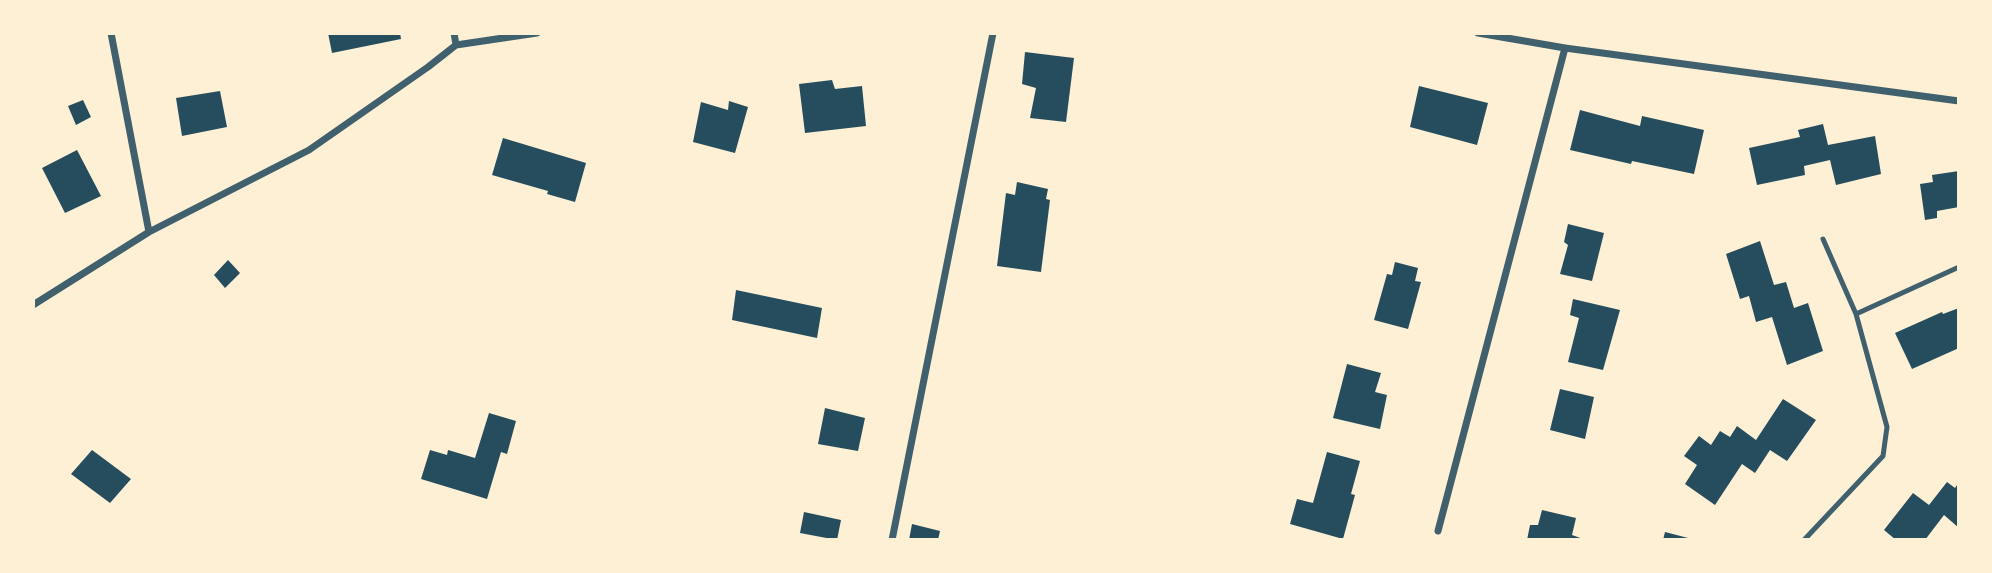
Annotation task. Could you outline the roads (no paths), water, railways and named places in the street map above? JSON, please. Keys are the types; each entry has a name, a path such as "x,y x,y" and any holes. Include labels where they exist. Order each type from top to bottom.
{"street":[{"path":"111,33 149,232"},
{"path":"454,33 456,45"},
{"path":"33,305 149,232 309,150 428,68 456,45 537,33"},
{"path":"892,540 993,33"},
{"path":"1478,33 1565,48 1959,101"},
{"path":"1438,531 1565,48"}],"lane":[{"path":"1804,540 1883,456 1887,427 1856,314 1823,239"},
{"path":"1856,314 1959,267"}]}
